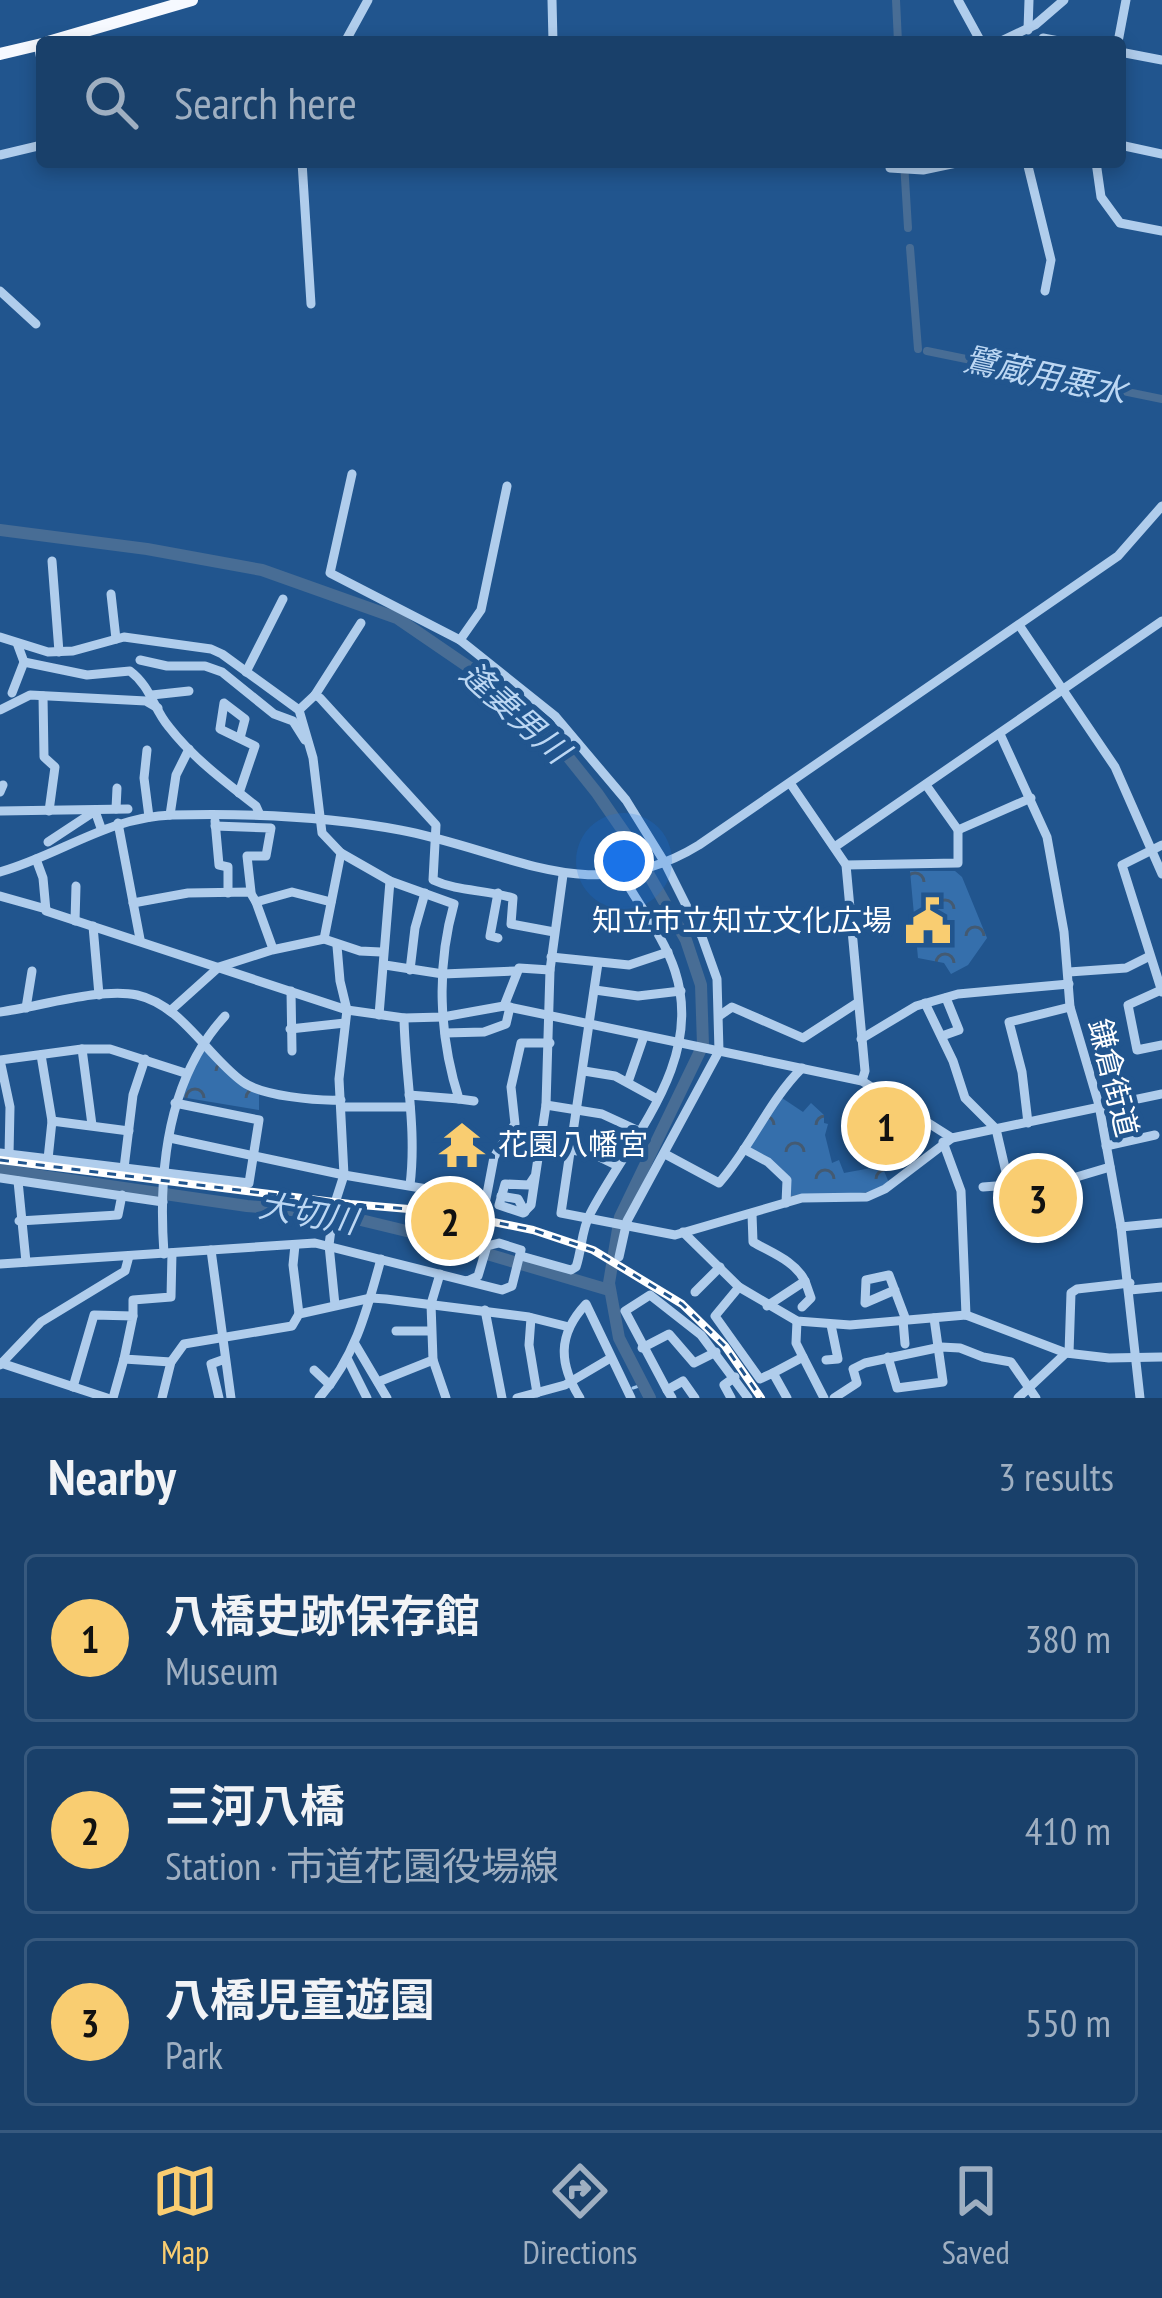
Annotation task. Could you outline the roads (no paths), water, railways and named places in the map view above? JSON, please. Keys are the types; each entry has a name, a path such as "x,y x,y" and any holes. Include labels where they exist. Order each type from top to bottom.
{"main road":[{"path":"69,36 192,0"},
{"path":"0,54 36,45"}],"street":[{"path":"348,36 368,0"},
{"path":"551,0 553,36"},
{"path":"958,0 978,36"},
{"path":"1029,0 1031,27 1039,36"},
{"path":"1012,36 1064,0"},
{"path":"1119,36 1126,0"},
{"path":"1126,53 1162,60"},
{"path":"0,155 36,146"},
{"path":"1126,146 1162,154"},
{"path":"302,168 311,304"},
{"path":"900,168 932,168"},
{"path":"1029,168 1052,260 1045,291"},
{"path":"1097,168 1101,197 1120,223 1162,231"},
{"path":"0,291 36,323"},
{"path":"352,474 330,573 460,640 520,685 577,739 626,800 706,948 717,979 717,1051 625,1226 619,1257"},
{"path":"460,640 481,610 507,487"},
{"path":"215,820 260,815 321,819 438,839 563,875 626,875 662,865 790,783 1118,556 1162,506"},
{"path":"52,561 59,652"},
{"path":"111,594 116,639"},
{"path":"246,672 283,599"},
{"path":"836,846 1162,621"},
{"path":"299,710 361,623"},
{"path":"1019,625 1115,766 1157,847 1162,874"},
{"path":"0,638 59,652 124,637 211,649 299,710 322,833 341,854 390,880 454,904"},
{"path":"12,693 24,662 17,643"},
{"path":"140,660 221,672 274,714 293,721 310,750"},
{"path":"24,662 92,675 130,671 189,749 256,806 260,815"},
{"path":"152,695 189,691"},
{"path":"0,710 30,695 146,701 158,708"},
{"path":"314,695 436,825 433,880 457,891 477,887 514,899 511,924 554,932"},
{"path":"43,697 44,757 55,767 49,811"},
{"name":"鎌倉街道","path":"1000,734 1047,842 1070,1007 1099,1108 1121,1227 1141,1398"},
{"path":"239,793 255,746 240,738"},
{"path":"170,815 176,775 189,749"},
{"path":"147,750 148,817"},
{"path":"790,783 846,866 862,1081"},
{"path":"846,866 958,863 958,830 926,785"},
{"path":"0,812 122,809 117,788"},
{"path":"958,830 1030,798"},
{"path":"95,811 101,828"},
{"path":"48,842 95,811"},
{"path":"0,872 101,828 148,817 170,815 272,828 266,856 247,856 254,897 273,949"},
{"path":"215,820 219,865 228,867 228,892"},
{"path":"118,823 140,939"},
{"path":"1157,847 1122,866 1162,991 1128,1005 1137,1050 1162,1045"},
{"path":"324,939 341,854"},
{"path":"36,859 46,909"},
{"path":"532,1185 505,1184 503,1209 525,1212 532,1185 543,1126 551,957 563,875"},
{"path":"521,1256 574,1269 618,1166 684,1045 681,991 668,952 626,875"},
{"path":"379,1015 390,880"},
{"path":"70,920 76,886"},
{"path":"457,891 443,974 442,1016 448,1066 459,1099"},
{"path":"133,903 188,893 228,892 254,897 292,892 331,902"},
{"path":"410,970 425,893"},
{"path":"498,893 490,935 498,938"},
{"path":"0,896 347,1010 404,1018 507,1006 862,1081 947,1140 961,1192 966,1315"},
{"path":"93,926 99,995"},
{"path":"170,1011 218,967 273,949 324,939 338,946 381,952"},
{"path":"335,1305 329,1245 344,1174 339,1079 347,1010 338,946"},
{"path":"551,957 628,965 668,952"},
{"path":"861,1039 925,1003 1126,968 1148,957"},
{"path":"598,963 561,1213 675,1235 802,1198 877,1195 947,1140 1162,1094"},
{"path":"385,965 443,974 550,970"},
{"path":"26,1008 32,971"},
{"path":"445,1033 484,1032 506,1024 516,971"},
{"path":"595,990 638,996 681,991"},
{"path":"291,991 292,1051"},
{"path":"0,1012 99,995 134,994 170,1011 248,1085 341,1104 474,1101"},
{"path":"942,1036 958,1030 946,998"},
{"path":"719,1016 732,1007 803,1038 857,1003"},
{"path":"925,1003 965,1098 996,1129 1009,1185"},
{"path":"1028,1123 1009,1022 1070,1007"},
{"path":"129,1256 125,1271 41,1322 0,1364 110,1398 124,1359 133,1300 171,1297 163,1196 175,1103 201,1042 225,1016"},
{"path":"404,1018 414,1151 410,1185"},
{"path":"290,1029 345,1023"},
{"path":"628,1082 644,1036"},
{"path":"170,1138 486,1198 494,1157 515,1124 512,1087 521,1043 550,1043"},
{"path":"82,1049 92,1125"},
{"path":"175,1103 259,1120 249,1184 4,1154 10,1107 0,1060 110,1049 184,1073"},
{"path":"41,1054 52,1121 48,1159"},
{"path":"124,1168 133,1095 145,1059"},
{"path":"665,1154 719,1183 781,1089 802,1068"},
{"path":"584,1071 628,1082 657,1099"},
{"path":"546,1105 616,1119 639,1131"},
{"path":"52,1121 129,1131"},
{"path":"515,1124 543,1126"},
{"path":"1106,1146 1155,1135"},
{"path":"744,1149 787,1180 786,1203"},
{"path":"571,1150 591,1153 618,1166"},
{"path":"983,1187 1064,1181 1110,1167"},
{"path":"0,1178 163,1196"},
{"path":"18,1180 26,1262"},
{"path":"20,1221 118,1214 122,1195"},
{"path":"752,1214 753,1242 782,1256 803,1274 811,1298 802,1307"},
{"path":"1121,1227 1162,1223"},
{"path":"683,1232 739,1287 797,1321 830,1325 966,1315 1067,1353 1162,1357"},
{"path":"0,1264 329,1245 502,1290 512,1286 521,1256 518,1248 491,1244 477,1281"},
{"path":"162,1398 171,1362 184,1345 292,1326 299,1314 295,1245"},
{"path":"211,1250 231,1398"},
{"path":"319,1398 348,1360 381,1259"},
{"path":"695,1292 720,1267"},
{"path":"440,1274 431,1304 431,1331 433,1360 446,1398"},
{"path":"767,1306 805,1281"},
{"path":"739,1287 715,1316 760,1379 803,1357"},
{"path":"1018,1398 1034,1393 1067,1353 1072,1293 1162,1287"},
{"path":"895,1290 905,1344"},
{"path":"695,1398 683,1381 670,1394 625,1311 651,1295 684,1319 716,1352 748,1398"},
{"path":"299,1314 371,1298 484,1310 569,1327"},
{"path":"580,1398 565,1372 569,1327 582,1307 588,1306 629,1397"},
{"path":"484,1310 501,1396 484,1398"},
{"path":"73,1388 94,1315 133,1316"},
{"path":"531,1318 529,1345 537,1393"},
{"path":"888,1357 897,1388 943,1382 934,1318"},
{"path":"797,1321 796,1342 824,1398"},
{"path":"826,1360 838,1359 830,1325"},
{"path":"396,1331 431,1331"},
{"path":"642,1348 666,1334 694,1364 716,1352"},
{"path":"355,1343 387,1398"},
{"path":"866,1398 853,1370 888,1357 938,1348 960,1348 1011,1362 1034,1393"},
{"path":"124,1359 171,1362"},
{"path":"219,1398 211,1364 225,1359"},
{"path":"517,1398 570,1382 609,1359"},
{"path":"348,1360 367,1398"},
{"path":"378,1382 433,1360"},
{"path":"314,1370 330,1385"},
{"path":"773,1373 788,1398"},
{"path":"731,1398 724,1385 735,1377"},
{"path":"834,1398 857,1383"}],"waterway":[{"name":"鷺蔵用悪水","path":"896,0 898,36"},
{"name":"鷺蔵用悪水","path":"904,168 908,228"},
{"name":"鷺蔵用悪水","path":"910,248 918,349"},
{"name":"鷺蔵用悪水","path":"927,351 1162,399"},
{"name":"逢妻男川","path":"0,530 262,570 397,618 492,683 553,738 597,793 686,940 701,985 703,1045 620,1217 609,1283 619,1338 650,1398"},
{"name":"大切川","path":"0,1170 247,1206 336,1214 609,1290"},
{"path":"633,1388 642,1385"}],"railway":[{"path":"0,1160 444,1212 533,1230 593,1250 682,1304 725,1346 761,1398"}],"place":[{"name":"知立市立知立文化広場","path":"928,921"},
{"name":"八橋史跡保存館","path":"886,1126"},
{"name":"花園八幡宮","path":"462,1145"},
{"name":"八橋児童遊園","path":"1038,1198"},
{"name":"三河八橋","path":"450,1221"}]}
